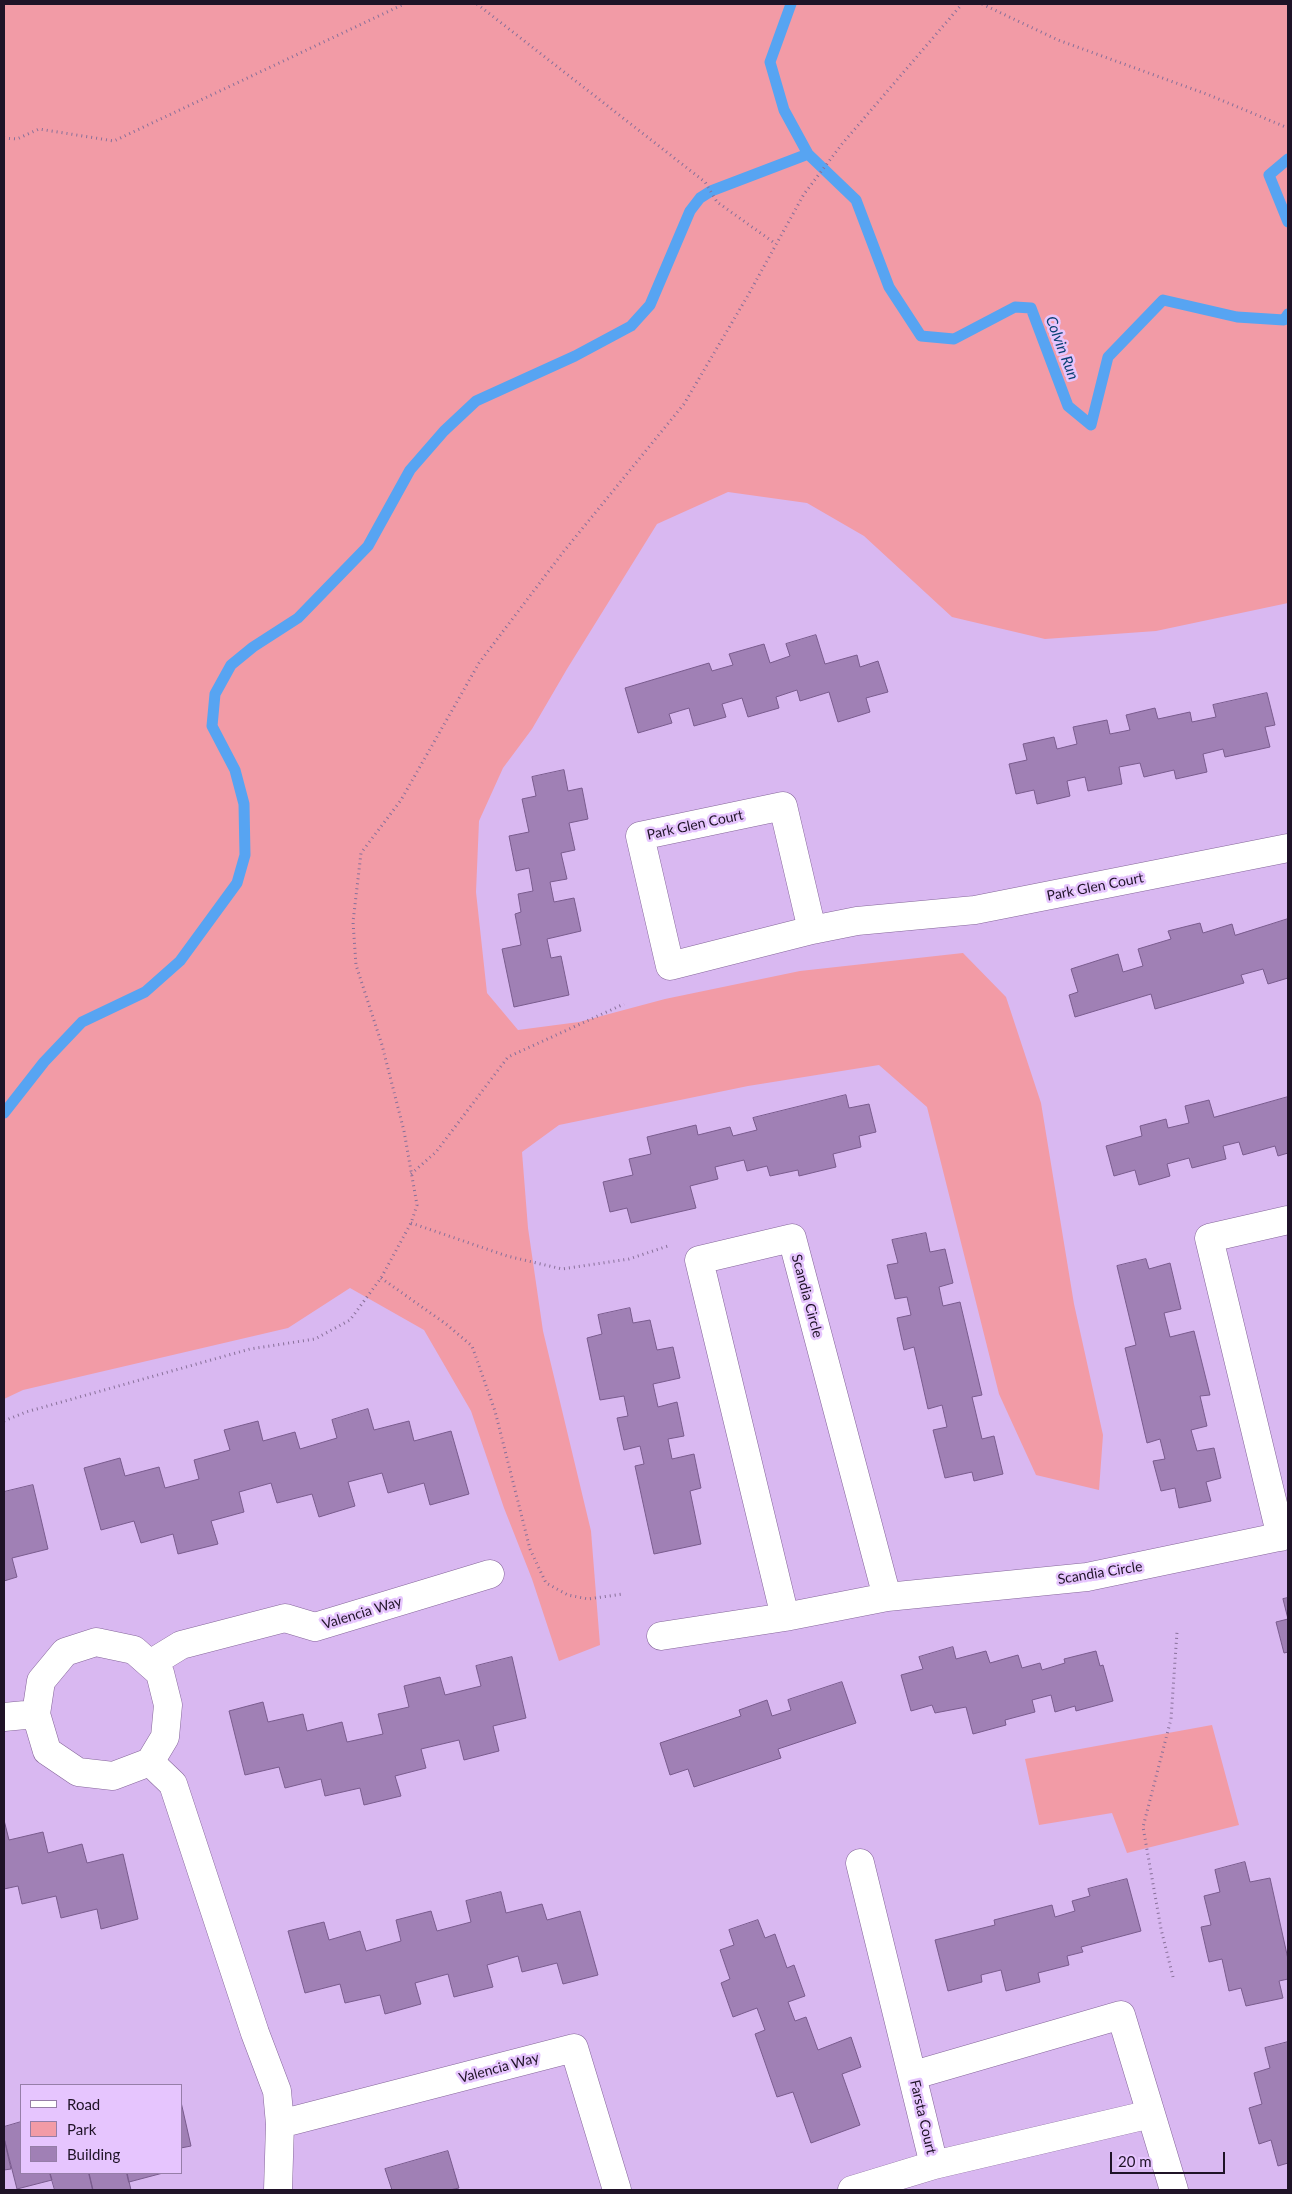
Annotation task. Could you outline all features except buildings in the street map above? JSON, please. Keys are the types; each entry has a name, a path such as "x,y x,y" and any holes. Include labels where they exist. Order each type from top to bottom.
{"street":[{"name":"Park Glen Court","path":"812,930 783,806 640,836 670,966 812,930 857,921 975,910 1288,848"},
{"name":"Scandia Circle","path":"661,1636 785,1617 886,1597 1087,1578 1285,1536 1209,1238 1288,1220"},
{"name":"Scandia Circle","path":"785,1617 699,1260 792,1238 886,1597"},
{"name":"Valencia Way","path":"150,1664 181,1645 285,1618 315,1627 490,1574"},
{"path":"96,1642 134,1650 160,1673 168,1705 165,1737 150,1762 113,1776 78,1772 47,1752 36,1714 41,1681 64,1652 96,1642"},
{"path":"4,1717 36,1714"},
{"path":"150,1762 173,1784 252,2024 277,2091 280,2124 278,2190"},
{"name":"Farsta Court","path":"860,1863 914,2074 934,2165 1151,2114"},
{"path":"914,2074 1121,2015 1174,2190"},
{"name":"Valencia Way","path":"280,2124 574,2048 617,2190"},
{"path":"852,2190 934,2165"}],"path":[{"path":"4,138 17,139 39,129 114,142 404,4"},
{"path":"477,4 705,182 717,202 776,244"},
{"path":"4,1422 35,1410 250,1348 315,1339 350,1320 381,1278 411,1223 417,1205 404,1131 382,1045 356,965 353,922 361,853 401,800 478,663 564,551 684,404 804,194 842,144 962,4"},
{"path":"982,4 1058,40 1209,95 1288,128"},
{"path":"411,1174 436,1152 508,1058 624,1004"},
{"path":"411,1223 506,1256 562,1268 629,1259 670,1246"},
{"path":"381,1278 446,1324 472,1346 495,1410 530,1549 546,1583 568,1595 588,1599 623,1594"},
{"path":"1173,1977 1161,1929 1143,1827 1171,1719 1177,1632"}],"green space":[{"path":"4,4 1288,4 1288,603 1156,631 1045,639 952,617 864,536 807,503 728,492 657,524 532,729 503,768 479,821 476,892 487,993 518,1030 579,1022 665,999 800,971 963,953 1006,997 1041,1103 1074,1304 1103,1435 1099,1490 1036,1475 999,1394 927,1107 879,1065 748,1086 559,1125 522,1152 528,1228 543,1331 591,1531 600,1645 559,1661 532,1579 504,1508 471,1411 424,1330 350,1288 288,1328 23,1390 4,1399"},
{"path":"1212,1725 1239,1825 1127,1853 1112,1813 1039,1825 1025,1759"}],"waterway":[{"name":"Colvin Run","path":"791,4 770,62 784,110 808,154 856,200 889,287 921,336 954,339 1015,307 1031,308 1068,406 1091,425 1108,357 1163,300 1237,317 1284,320 1288,314"},
{"path":"4,1113 44,1062 82,1022 145,992 180,961 237,883 245,855 244,804 235,770 212,726 215,694 231,665 253,647 298,618 368,546 410,470 444,431 476,401 575,356 631,326 650,305 690,211 700,198 711,191 808,154"},
{"name":"Colvin Run","path":"1288,159 1269,175 1288,222"}]}
